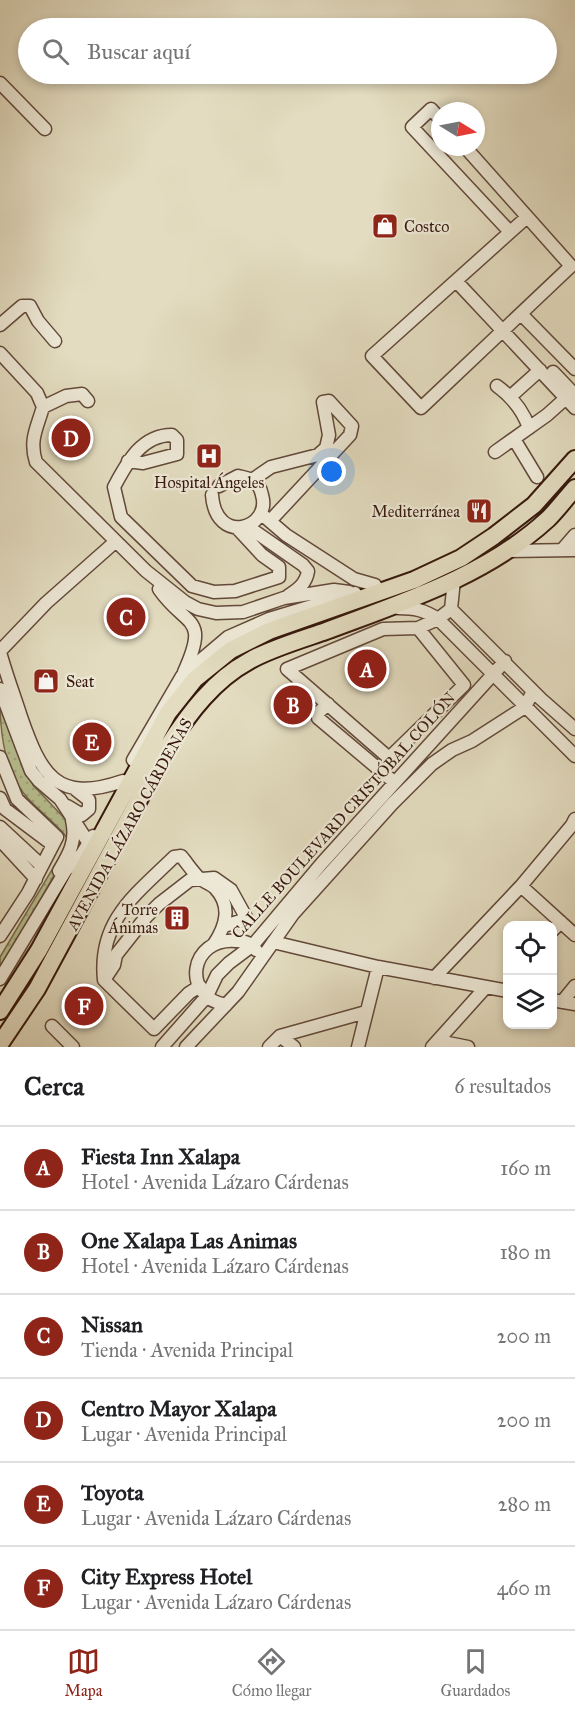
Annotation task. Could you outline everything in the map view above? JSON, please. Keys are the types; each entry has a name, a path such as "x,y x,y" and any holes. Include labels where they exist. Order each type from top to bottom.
{"highway":[{"name":"AVENIDA LÁZARO CÁRDENAS","path":"4,1005 45,940 168,713 195,679 231,650 269,631 414,580 461,558 494,537 534,505 575,459"},
{"name":"AVENIDA LÁZARO CÁRDENAS","path":"0,1044 37,989 168,746 186,718 205,696 249,660 454,580 526,537 549,517 575,488"},
{"path":"375,585 414,580"},
{"path":"4,1005 32,946 85,848"}],"street":[{"path":"0,83 45,129"},
{"path":"431,110 412,127 431,147"},
{"path":"439,156 510,232"},
{"path":"473,156 571,266 422,408 372,356 527,217"},
{"path":"459,278 572,400"},
{"path":"0,325 22,306 30,306 38,321 55,340"},
{"path":"521,314 575,369"},
{"path":"506,328 540,370 572,400"},
{"path":"2,358 37,393 43,407 32,440 36,462 115,542 146,571 185,602 198,609 216,613 243,612 284,598 334,590 356,592"},
{"path":"511,396 540,370"},
{"path":"497,386 511,396 525,417 529,428"},
{"path":"43,407 66,396 82,394 88,401"},
{"path":"495,452 572,400"},
{"path":"242,527 266,517 350,435 352,426 329,401 323,402 329,435 326,448 318,455 271,467 252,480"},
{"path":"514,439 537,477"},
{"path":"128,461 114,487 121,516 192,586 214,592 236,591 279,577 279,567 262,555 242,527"},
{"path":"284,598 302,586 308,571 303,565 242,527 226,525 218,518 213,505 215,490 238,476 252,480 261,489 266,517 286,535 354,579 375,585"},
{"path":"505,551 571,549 575,535"},
{"path":"0,689 31,771 39,782 78,813 82,815 87,812 90,805 89,800 52,777 37,759 13,695 0,651 46,603 115,542"},
{"path":"146,571 161,593 180,611 196,633 196,644 182,676"},
{"path":"418,628 464,686 389,758 287,669 383,629 418,628 438,620 452,609 454,580"},
{"name":"AVENIDA LÁZARO CÁRDENAS","path":"27,931 49,900 66,870 85,848 100,825 143,741 182,676 228,637 269,619 375,585"},
{"path":"387,608 424,610 438,620 575,756"},
{"path":"452,609 506,661 533,691 575,729"},
{"path":"193,627 198,617 208,611"},
{"name":"CALLE BOULEVARD CRISTÓBAL COLÓN","path":"162,1047 217,975 253,945 394,782 506,661"},
{"path":"525,707 533,691"},
{"path":"328,704 318,713 318,718 394,782"},
{"name":"CALLE BOULEVARD CRISTÓBAL COLÓN","path":"186,1047 249,979 293,914 392,804 432,764 525,707"},
{"path":"0,757 17,799 57,837 36,879 0,936"},
{"path":"73,788 90,790 123,781"},
{"path":"17,799 2,809 53,845"},
{"path":"60,799 71,816 85,848"},
{"path":"0,979 12,961 73,844 75,832 71,816"},
{"path":"434,978 522,886 574,824"},
{"path":"0,827 42,866"},
{"path":"0,840 36,879"},
{"path":"203,991 189,993 154,1029 104,980 102,960 107,937 126,904 174,857 181,856 200,879 214,887 223,900 226,915 224,928 214,944"},
{"path":"104,980 114,965 116,955 146,917 190,880 214,878 231,890 247,919 224,928"},
{"path":"522,886 552,921"},
{"path":"557,927 575,935"},
{"path":"224,928 233,940"},
{"path":"226,1005 216,1002 203,991 195,972 198,960 205,950 214,944 233,940 253,945 258,955 256,966"},
{"path":"273,942 378,967 497,989"},
{"path":"356,1044 378,967"},
{"path":"563,1002 575,986"},
{"path":"435,1044 497,989"},
{"path":"269,1047 280,1036 366,1012"},
{"path":"52,1026 71,1046"},
{"path":"280,1036 294,1047"},
{"path":"435,1044 468,1047"}],"green space":[{"path":"0,700 33,785 65,819 70,829 67,852 0,972 0,957 65,848 68,839 25,795 12,774 2,737"}],"place":[{"name":"Costco","path":"385,226"},
{"name":"Centro Mayor Xalapa","path":"71,438"},
{"name":"Hospital Ángeles","path":"209,456"},
{"name":"Mediterránea","path":"479,511"},
{"name":"Nissan","path":"126,617"},
{"name":"Fiesta Inn Xalapa","path":"367,669"},
{"name":"Seat","path":"46,681"},
{"name":"One Xalapa Las Animas","path":"293,705"},
{"name":"Toyota","path":"92,742"},
{"name":"Torre Ánimas","path":"177,918"},
{"name":"City Express Hotel","path":"84,1006"}]}
